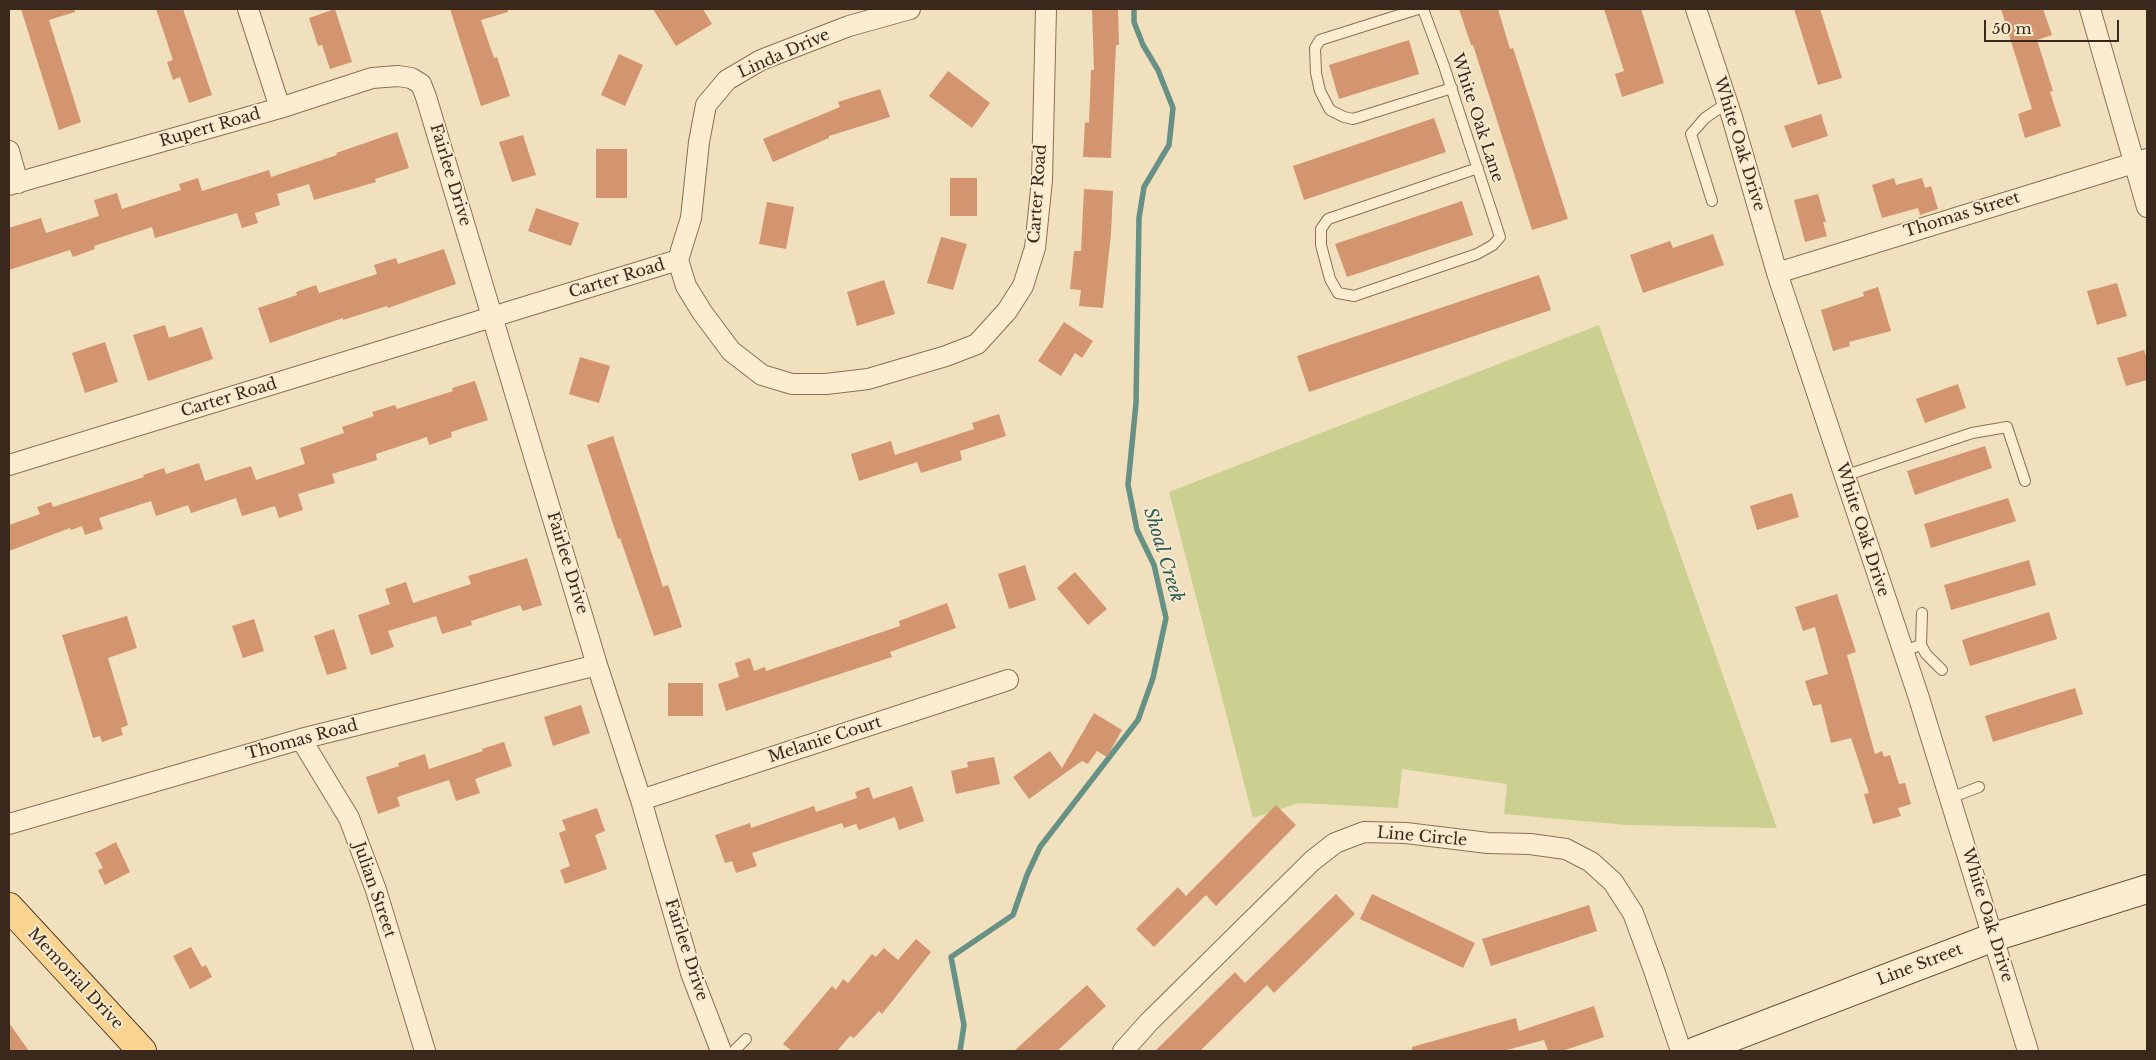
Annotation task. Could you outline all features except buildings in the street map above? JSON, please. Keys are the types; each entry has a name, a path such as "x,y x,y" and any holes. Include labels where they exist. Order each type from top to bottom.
{"main road":[{"name":"Memorial Drive","path":"9,907 142,1051"}],"street":[{"path":"248,9 280,108"},
{"name":"Linda Drive","path":"678,260 691,218 699,142 706,105 727,80 761,60 849,26 910,9"},
{"name":"Carter Road","path":"9,465 678,260 686,286 702,312 731,350 762,375 792,384 826,384 868,379 946,356 977,344 1007,311 1023,286 1035,248 1042,180 1046,9"},
{"name":"White Oak Drive","path":"1696,9 1727,103 1777,273 1844,476 1912,648 1950,798 2028,1051"},
{"path":"2090,9 2141,160 2147,207"},
{"name":"Rupert Road","path":"14,184 280,108 372,78 398,76 411,78"},
{"name":"Fairlee Drive","path":"411,78 420,84 426,97 597,665 642,800 691,973 721,1051"},
{"path":"9,152 14,184"},
{"name":"Thomas Street","path":"1777,273 2141,160"},
{"name":"Thomas Road","path":"9,824 301,739 597,665"},
{"name":"Melanie Court","path":"642,800 1008,680"},
{"name":"Julian Street","path":"301,739 348,818 376,890 424,1051"},
{"name":"Line Circle","path":"1123,1051 1149,1022 1312,861 1335,843 1364,832 1406,833 1488,843 1530,844 1566,849 1591,862 1613,882 1633,913 1681,1051"},
{"name":"Line Street","path":"1696,1051 1994,937 2147,888"}],"lane":[{"path":"1418,9 1320,40 1315,48 1316,73 1320,91 1330,110 1353,119 1452,88"},
{"name":"White Oak Lane","path":"1423,9 1452,88 1478,168 1500,237 1493,245 1477,254 1354,296 1338,293 1330,279 1321,245 1321,229 1328,220 1478,168"},
{"path":"1712,201 1691,134 1705,118 1727,103"},
{"path":"1844,476 1972,433 2006,427 2025,481"},
{"path":"1922,613 1912,648 1926,654 1942,670"},
{"path":"1950,798 1979,787"},
{"path":"734,1051 746,1039"}],"green space":[{"path":"1599,325 1777,828 1627,825 1504,814 1507,784 1402,769 1398,808 1299,803 1253,818 1169,492"}],"waterway":[{"name":"Shoal Creek","path":"960,1051 964,1025 951,957 1013,915 1027,875 1040,847 1138,720 1153,678 1166,618 1154,565 1137,530 1128,485 1136,403 1139,218 1144,187 1169,145 1173,108 1158,70 1143,45 1134,22 1134,9"}]}
